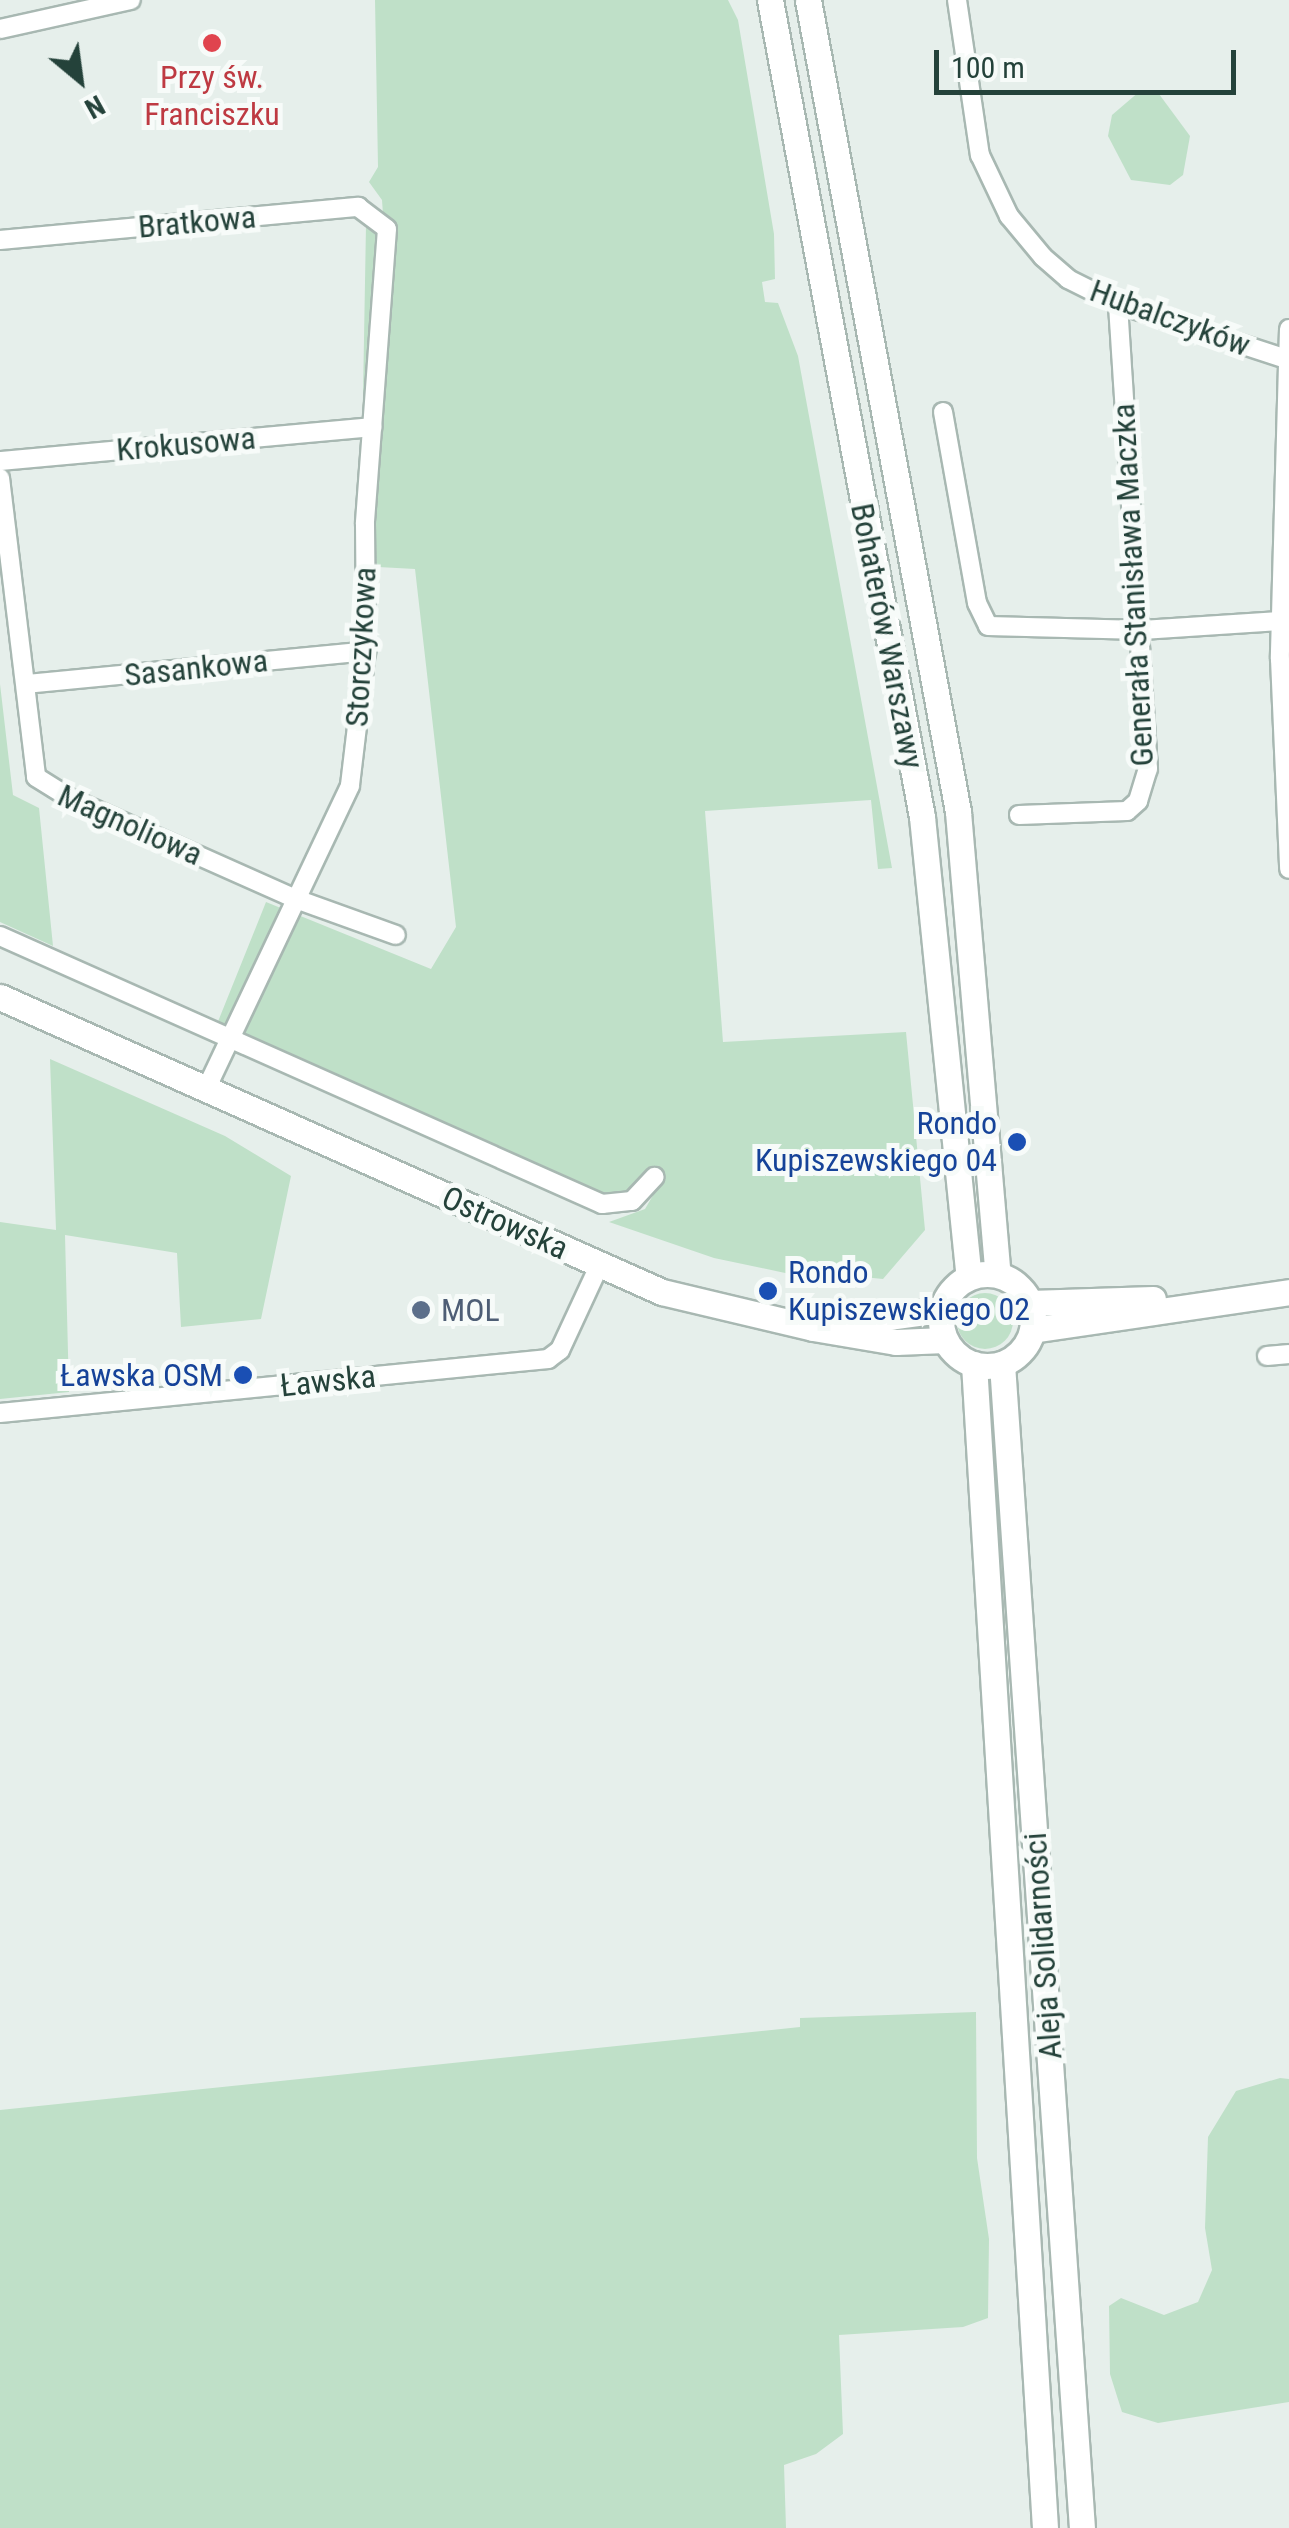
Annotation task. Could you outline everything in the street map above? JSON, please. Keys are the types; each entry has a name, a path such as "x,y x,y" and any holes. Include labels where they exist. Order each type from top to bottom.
{"main road":[{"name":"Bohaterów Warszawy","path":"770,0 922,817 969,1276"},
{"name":"Bohaterów Warszawy","path":"808,0 958,812 998,1274"},
{"name":"Ostrowska","path":"0,997 598,1266 742,1316 896,1342 945,1340"},
{"path":"1030,1302 1032,1330 1022,1350 1002,1364 974,1364 945,1340 941,1310 969,1276 998,1274 1030,1302 1208,1300"},
{"path":"1032,1330 1208,1300 1289,1292"},
{"name":"Ostrowska","path":"814,1328 941,1310"},
{"name":"Aleja Solidarności","path":"974,1364 1046,2528"},
{"name":"Aleja Solidarności","path":"1002,1364 1082,2528"}],"street":[{"path":"0,28 131,0"},
{"name":"Hubalczyków","path":"957,0 976,132 996,193 1042,257 1068,279 1118,304 1286,359"},
{"name":"Bratkowa","path":"0,240 358,207 387,229"},
{"name":"Storczykowa","path":"230,1040 350,786 366,651 372,427 387,229"},
{"name":"Generała Stanisława Maczka","path":"1019,815 1134,808 1149,762 1118,304"},
{"path":"1289,329 1280,622 1289,869"},
{"path":"942,412 977,603 988,626 1142,630 1280,622"},
{"name":"Krokusowa","path":"0,460 372,427"},
{"name":"Magnoliowa","path":"0,478 26,684 30,763 47,788 296,900 396,935"},
{"name":"Sasankowa","path":"26,684 366,651"},
{"name":"Ostrowska","path":"0,936 602,1204 632,1201 654,1178"},
{"path":"206,1089 230,1040"},
{"name":"Ławska","path":"0,1413 548,1359 560,1350 598,1266"},
{"path":"1267,1356 1289,1354"}],"green space":[{"path":"375,0 728,0 738,20 774,234 775,279 762,282 765,302 778,303 798,356 892,868 878,869 871,800 705,811 723,1042 906,1032 925,1230 883,1279 823,1273 813,1279 791,1267 790,1274 714,1258 609,1222 645,1209 662,1180 646,1175 626,1193 599,1192 217,1024 266,902 431,969 456,927 415,569 360,566 366,225 384,229 382,200 369,182 378,167"},
{"path":"1140,91 1159,94 1190,136 1183,175 1170,185 1131,180 1108,136 1112,115"},
{"path":"0,684 13,795 39,808 53,946 0,922"},
{"path":"50,1059 225,1136 291,1176 261,1319 181,1327 177,1253 65,1235 69,1392 0,1399 0,1222 56,1230"},
{"path":"985,1293 1005,1301 1013,1321 1005,1341 985,1349 965,1341 957,1321 965,1301"},
{"path":"976,2012 977,2158 989,2239 988,2318 963,2327 839,2335 843,2434 816,2454 784,2465 786,2528 0,2528 0,2110 800,2027 800,2018"},
{"path":"1289,2079 1289,2402 1158,2423 1122,2412 1110,2374 1109,2306 1121,2298 1164,2315 1198,2302 1212,2270 1205,2228 1208,2137 1236,2091"}],"place":[{"name":"Przy św. Franciszku","path":"212,43"},
{"name":"Rondo Kupiszewskiego 04","path":"1017,1142"},
{"name":"Rondo Kupiszewskiego 02","path":"768,1291"},
{"name":"MOL","path":"421,1310"},
{"name":"Ławska OSM","path":"243,1375"}]}
